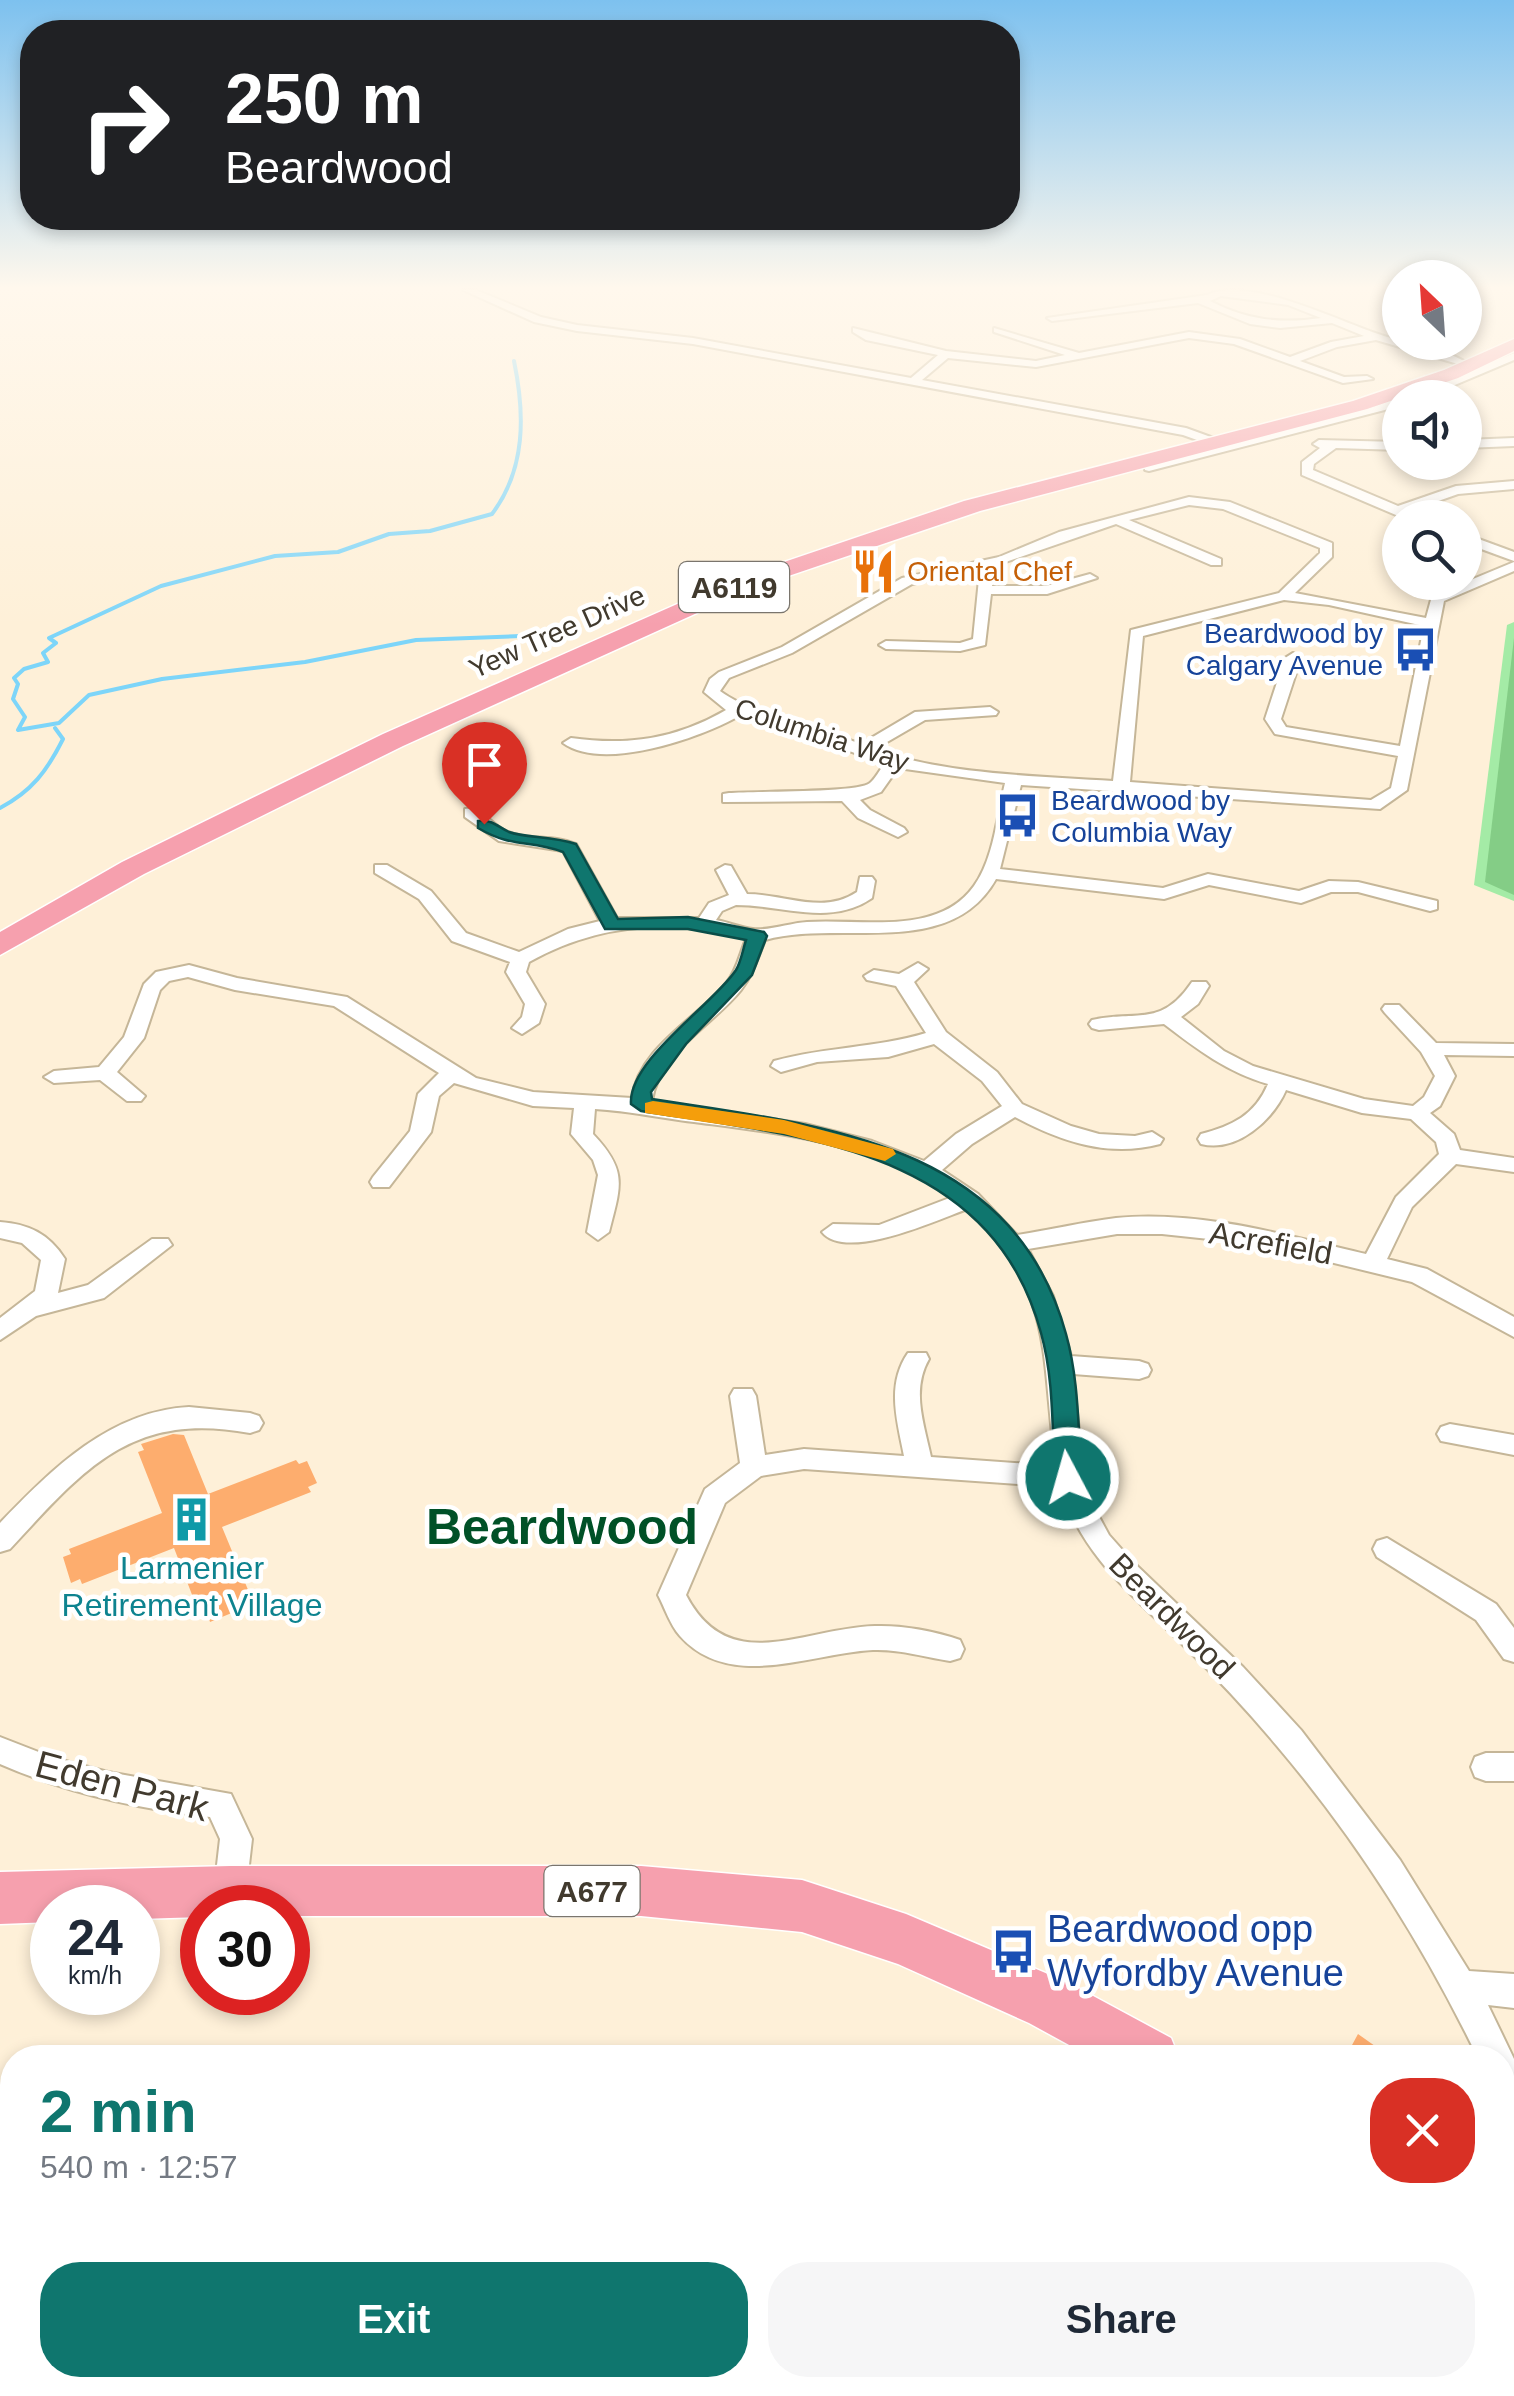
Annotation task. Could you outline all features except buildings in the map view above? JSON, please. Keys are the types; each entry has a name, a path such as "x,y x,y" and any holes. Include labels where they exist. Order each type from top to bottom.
{"highway":[{"name":"Yew Tree Drive","path":"0,919 392,740 668,606 879,528 1363,402"},
{"name":"Yew Tree Drive","path":"0,945 65,892"},
{"name":"A677","path":"310,1891 641,1891 802,1906 906,1940 1050,2003 1126,2045"},
{"name":"A677","path":"0,1898 180,1893"}],"street":[{"path":"1018,402 1208,440"},
{"path":"1149,467 1264,430 1382,406"},
{"path":"1264,430 1332,444 1382,445"},
{"path":"1482,443 1514,442"},
{"path":"1332,444 1308,462 1306,472 1382,504"},
{"path":"1426,500 1456,490 1514,485"},
{"name":"Columbia Way","path":"1284,596 1326,554 1326,546 1211,502 1174,503 987,564 929,574 894,586 787,650 724,675 715,682 712,692 737,711 802,728 894,762 992,772 1014,779 1374,805 1399,790 1430,622"},
{"path":"1117,519 1216,562"},
{"path":"1482,545 1514,558"},
{"path":"886,645 960,647 980,642 987,564"},
{"path":"1121,787 1136,633 1284,596 1430,622 1441,595 1514,566"},
{"path":"986,590 1047,590 1090,578"},
{"path":"1294,658 1273,720 1281,731 1406,752"},
{"path":"572,743 602,748 660,746 694,736 737,711"},
{"path":"862,752 921,716 990,712"},
{"path":"728,798 782,794 848,797 875,788 894,762"},
{"path":"522,1028 532,1018 535,1004 516,972 520,959 558,939 611,924 704,924 757,936 789,928 912,926 969,904 989,873 1014,779"},
{"path":"848,797 864,814 898,832"},
{"path":"472,813 490,831 509,839 546,840 570,848 611,924"},
{"path":"380,868 426,895 459,937 520,959"},
{"path":"725,870 739,896"},
{"path":"989,873 1164,894 1208,879 1301,897 1329,886 1358,887 1430,904"},
{"path":"704,924 708,912 719,903 739,896 794,908 852,904 866,894 866,881"},
{"path":"641,1104 640,1092 678,1040 746,971 757,936"},
{"name":"Beardwood","path":"104,1073 134,1038 150,988 163,976 190,971 235,984 340,1002 378,1022 451,1074 499,1092 586,1104 641,1104 784,1127 864,1146 927,1171 970,1199 996,1221 1013,1244 1042,1300 1060,1364 1068,1478 1106,1551 1279,1728 1380,1861 1463,1987 1490,2045"},
{"path":"874,976 911,975 938,1036 1004,1086 1014,1108 1103,1141 1125,1144 1152,1139"},
{"path":"1099,1024 1169,1018 1182,1012 1199,986"},
{"path":"1392,1009 1430,1049 1445,1076 1433,1101 1417,1113"},
{"path":"1169,1018 1217,1055 1246,1071 1362,1106 1417,1113 1446,1139 1451,1156"},
{"path":"781,1066 816,1056 888,1051 938,1036"},
{"path":"1430,1049 1514,1050"},
{"path":"54,1077 70,1079 104,1073 134,1096"},
{"path":"382,1182 420,1132 428,1094 451,1074"},
{"path":"1209,1140 1259,1121 1270,1108 1280,1080"},
{"path":"586,1104 578,1123 582,1138 606,1165 609,1182 598,1232"},
{"path":"927,1171 964,1139 1014,1108"},
{"path":"1376,1262 1394,1210 1415,1185 1451,1156 1514,1165"},
{"path":"833,1232 881,1233 970,1199"},
{"name":"Acrefield","path":"1013,1244 1117,1226 1162,1226 1256,1236 1419,1275 1514,1328"},
{"path":"0,1230 20,1231 42,1243 52,1259 46,1295 0,1331"},
{"path":"32,1308 96,1292 160,1245"},
{"path":"916,1359 909,1367 907,1386 919,1465"},
{"path":"1060,1364 1140,1370"},
{"path":"743,1396 754,1467"},
{"path":"0,1541 84,1460 122,1436 179,1416 250,1423"},
{"path":"1450,1434 1514,1445"},
{"path":"950,1650 876,1638 769,1658 743,1656 701,1638 682,1623 672,1595 714,1496 754,1467 804,1459 1068,1478"},
{"path":"1387,1549 1486,1612 1514,1650"},
{"name":"Eden Park","path":"0,1750 40,1769 137,1796 220,1804 236,1839 231,1885"},
{"path":"1463,1987 1514,1991"}],"green space":[{"path":"1514,622 1514,901 1474,885 1507,625"},
{"path":"1514,638 1514,895 1485,882"}],"waterway":[{"path":"520,402 517,460 492,514 430,531 389,534 338,552 275,556 161,586 49,638 56,643 43,653 48,662 24,669 14,678 18,684 13,699 25,717 18,730 59,723 89,695 162,679 305,662 416,640 546,635"},
{"path":"0,808 21,795 44,770 63,739 55,728"}],"slow traffic":[{"path":"653,1108 784,1127 885,1154"}],"place":[{"name":"Oriental Chef","path":"874,571"},
{"name":"Beardwood by Calgary Avenue","path":"1416,649"},
{"name":"Beardwood by Columbia Way","path":"1018,816"},
{"name":"Larmenier Retirement Village","path":"192,1520"},
{"name":"Beardwood opp Wyfordby Avenue","path":"1014,1951"}],"district":[{"name":"Beardwood","path":"562,1527"}],"route":[{"path":"484,824 509,839 560,842 570,848 588,888 611,924 704,924 757,936 746,971 732,990 678,1040 640,1092 641,1104 662,1111 784,1127 864,1146 927,1171 996,1221 1028,1272 1053,1330 1060,1364 1068,1478"}]}
